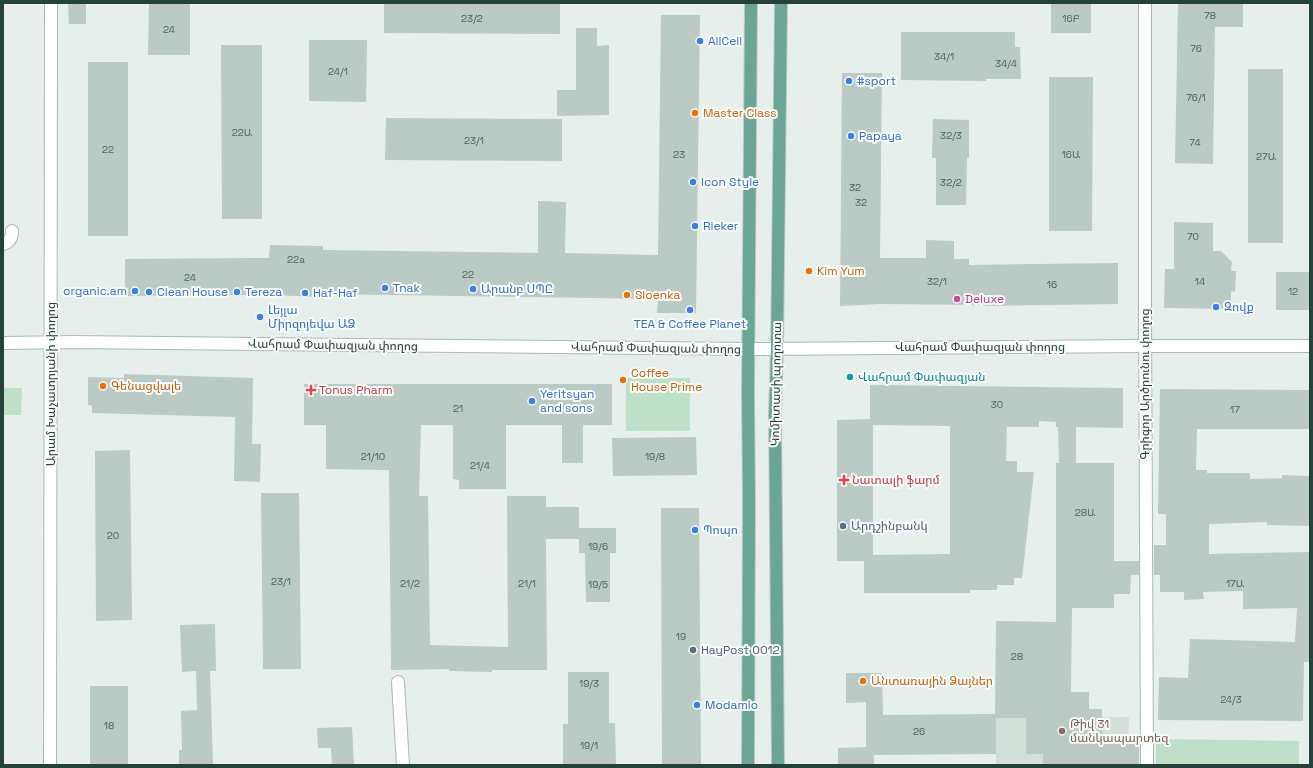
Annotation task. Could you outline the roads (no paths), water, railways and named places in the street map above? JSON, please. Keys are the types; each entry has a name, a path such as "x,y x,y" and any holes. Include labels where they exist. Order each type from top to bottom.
{"main road":[{"path":"748,765 748,349 751,3"},
{"name":"Կոմիտասի պողոտա","path":"778,765 775,415 781,3"}],"street":[{"name":"Արամ Խաչատրյանի փողոց","path":"50,765 51,3"},
{"name":"Գրիգոր Արծրունու փողոց","path":"1145,3 1147,765"},
{"path":"3,244 8,242 12,237 12,232"},
{"name":"Վահրամ Փափազյան փողոց","path":"3,343 748,349 1310,346"},
{"path":"398,682 403,765"}],"place":[{"name":"AllCell","path":"700,41"},
{"name":"#sport","path":"849,81"},
{"name":"Master Class","path":"695,113"},
{"name":"Papaya","path":"851,136"},
{"name":"Icon Style","path":"693,182"},
{"name":"Rieker","path":"695,226"},
{"name":"Kim Yum","path":"809,271"},
{"name":"Tnak","path":"385,288"},
{"name":"Արանբ ՍՊԸ","path":"473,289"},
{"name":"organic.am","path":"135,291"},
{"name":"Clean House","path":"149,292"},
{"name":"Tereza","path":"237,292"},
{"name":"Haf-Haf","path":"305,293"},
{"name":"Sloenka","path":"627,295"},
{"name":"Deluxe","path":"957,299"},
{"name":"Զովք","path":"1216,307"},
{"name":"TEA & Coffee Planet","path":"690,310"},
{"name":"Լեյլա Միրզոյեվա ԱՁ","path":"260,317"},
{"name":"Վահրամ Փափազյան","path":"850,377"},
{"name":"Coffee House Prime","path":"623,380"},
{"name":"Գենացվալե","path":"103,386"},
{"name":"Tonus Pharm","path":"311,390"},
{"name":"Yeritsyan and sons","path":"532,401"},
{"name":"Նատալի ֆարմ","path":"844,480"},
{"name":"Արդշինբանկ","path":"843,526"},
{"name":"Պոպո","path":"695,530"},
{"name":"HayPost 0012","path":"693,650"},
{"name":"Անտառային Ձայներ","path":"863,681"},
{"name":"Modamio","path":"697,705"},
{"name":"Թիվ 31 մանկապարտեզ","path":"1062,731"}]}
